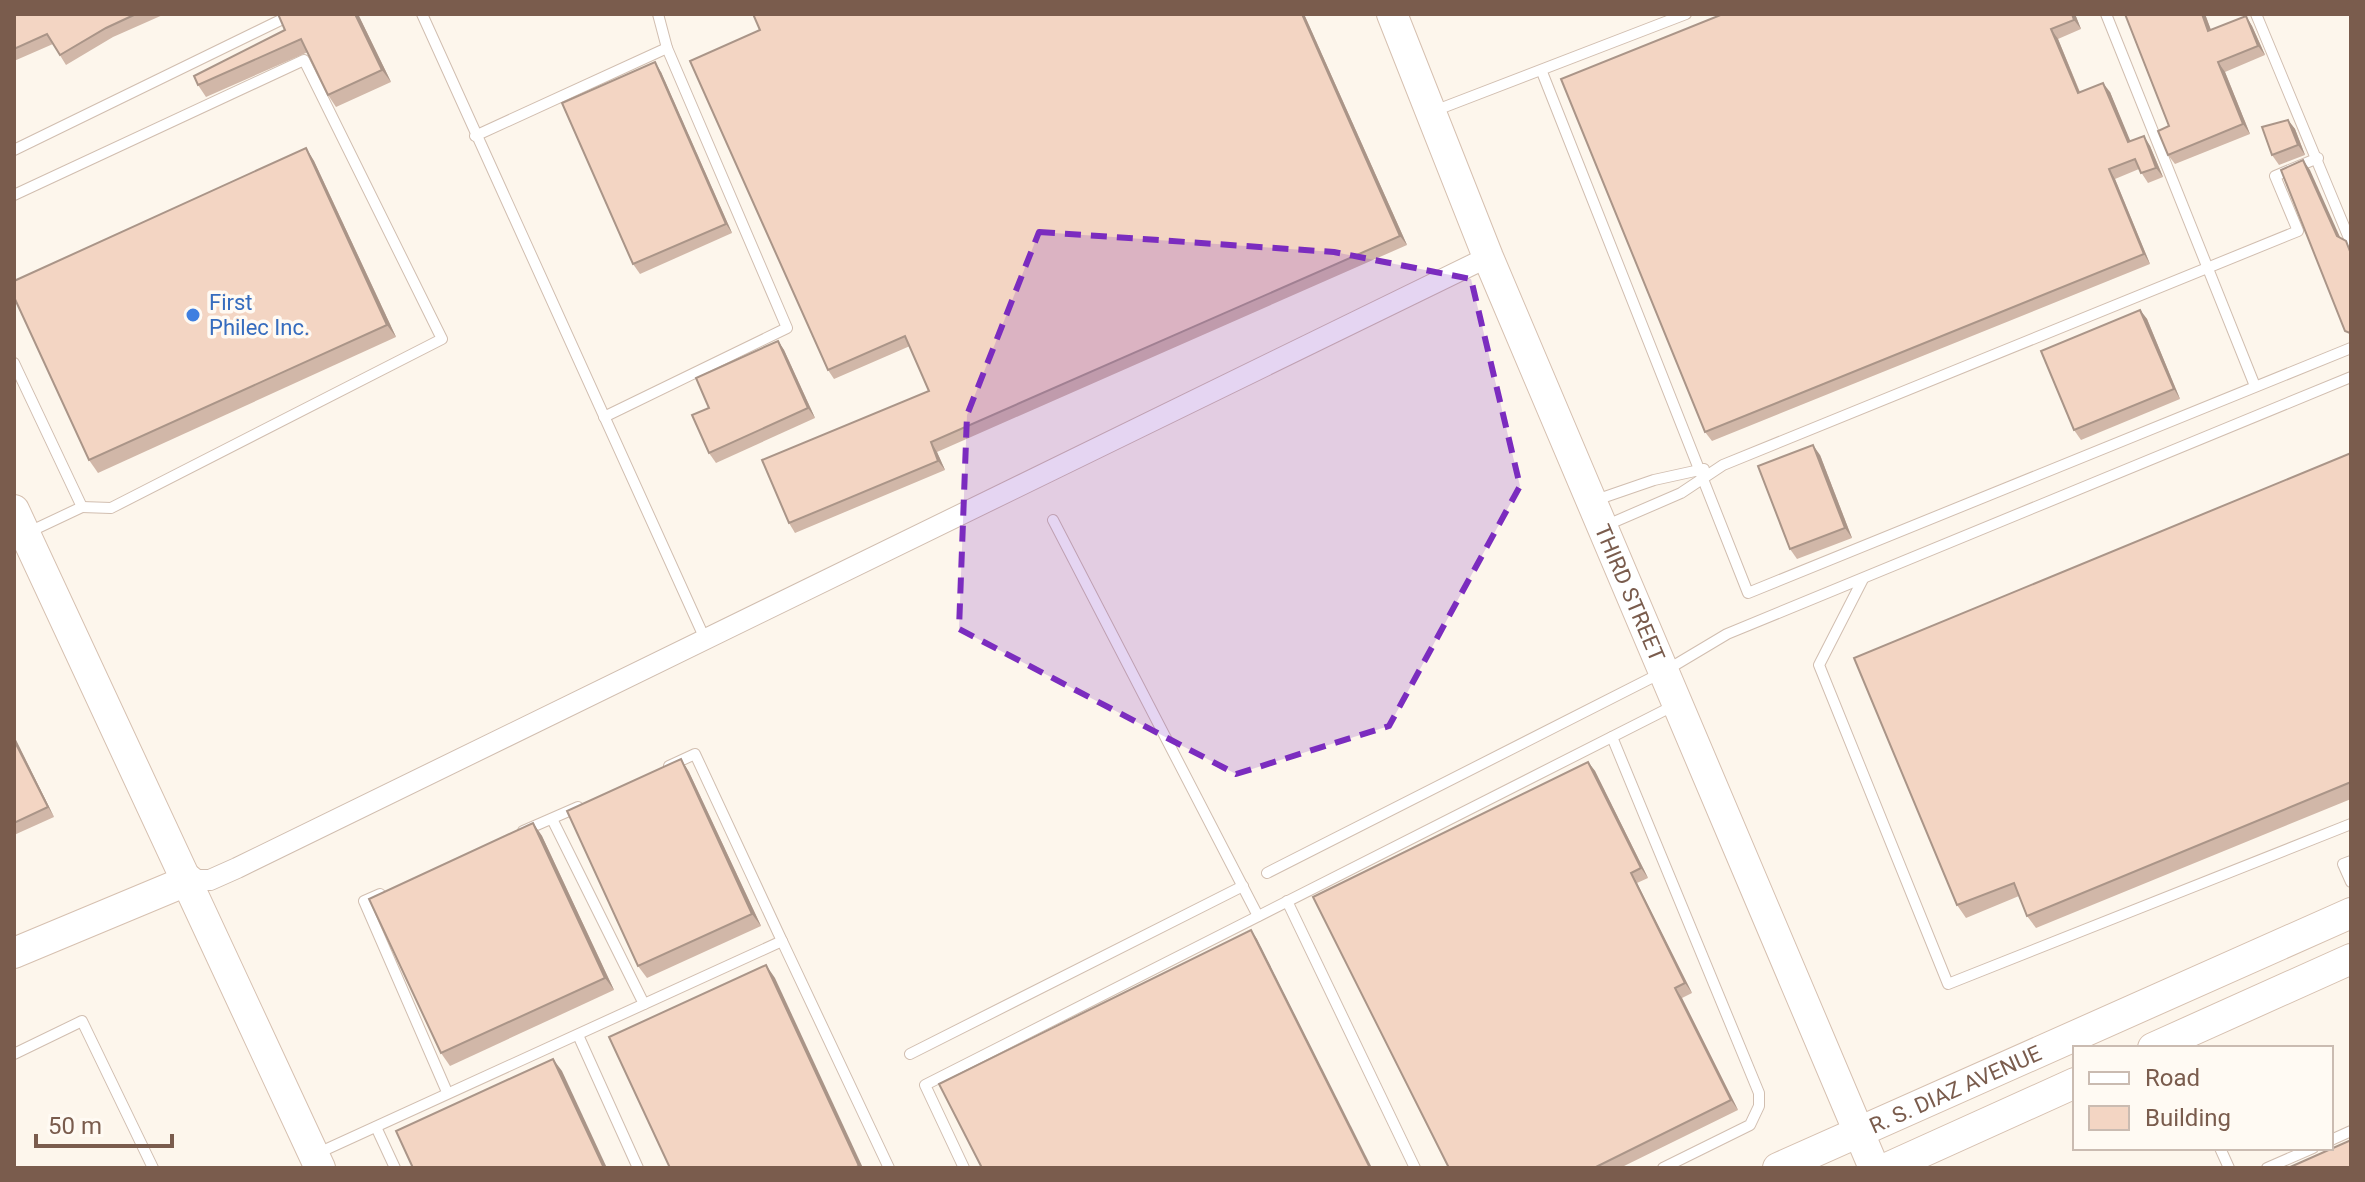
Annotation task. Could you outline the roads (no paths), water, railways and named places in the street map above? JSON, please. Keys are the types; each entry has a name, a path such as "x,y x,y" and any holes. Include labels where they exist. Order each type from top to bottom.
{"street":[{"name":"THIRD STREET","path":"1392,14 1488,257 1874,1168"},
{"path":"14,953 189,880 210,880 237,868 1488,257"},
{"path":"20,522 189,880 317,1162"},
{"name":"R. S. DIAZ AVENUE","path":"1778,1168 2351,913"},
{"path":"2157,1046 2351,959"},
{"name":"R. S. DIAZ AVENUE","path":"1887,1168 2073,1084"}],"lane":[{"path":"14,150 293,14"},
{"path":"422,14 705,639"},
{"path":"604,417 787,328 667,48 658,14"},
{"path":"1431,112 1542,72 1686,14"},
{"path":"2106,14 2255,386"},
{"path":"2256,14 2351,243"},
{"path":"475,136 667,48"},
{"path":"14,195 304,60 442,339 111,508 82,507 20,522"},
{"path":"1542,72 1748,593 2351,348"},
{"path":"1598,514 1654,480 1701,474 2298,231 2275,176 2318,158"},
{"path":"14,363 82,507"},
{"path":"1267,873 1665,671 1727,634 2351,377"},
{"path":"1598,514 1681,493 1701,474"},
{"path":"1053,520 1258,916"},
{"path":"1863,579 1819,665 1948,984 2351,824"},
{"path":"964,1168 925,1085 1678,703"},
{"path":"1612,737 1759,1093 1759,1106 1750,1125 1663,1168"},
{"path":"652,774 695,754 889,1168"},
{"path":"508,838 595,799"},
{"path":"552,819 644,1004"},
{"path":"2351,861 2343,864 2351,882"},
{"path":"910,1054 1243,886"},
{"path":"393,888 364,901 447,1092"},
{"path":"1287,901 1415,1168"},
{"path":"317,1162 376,1127 447,1092 782,941"},
{"path":"14,1054 82,1021 153,1168"},
{"path":"578,1035 638,1168"},
{"path":"376,1127 395,1168"},
{"path":"2267,1168 2308,1150"}],"place":[{"name":"First Philec Inc.","path":"193,315"}]}
